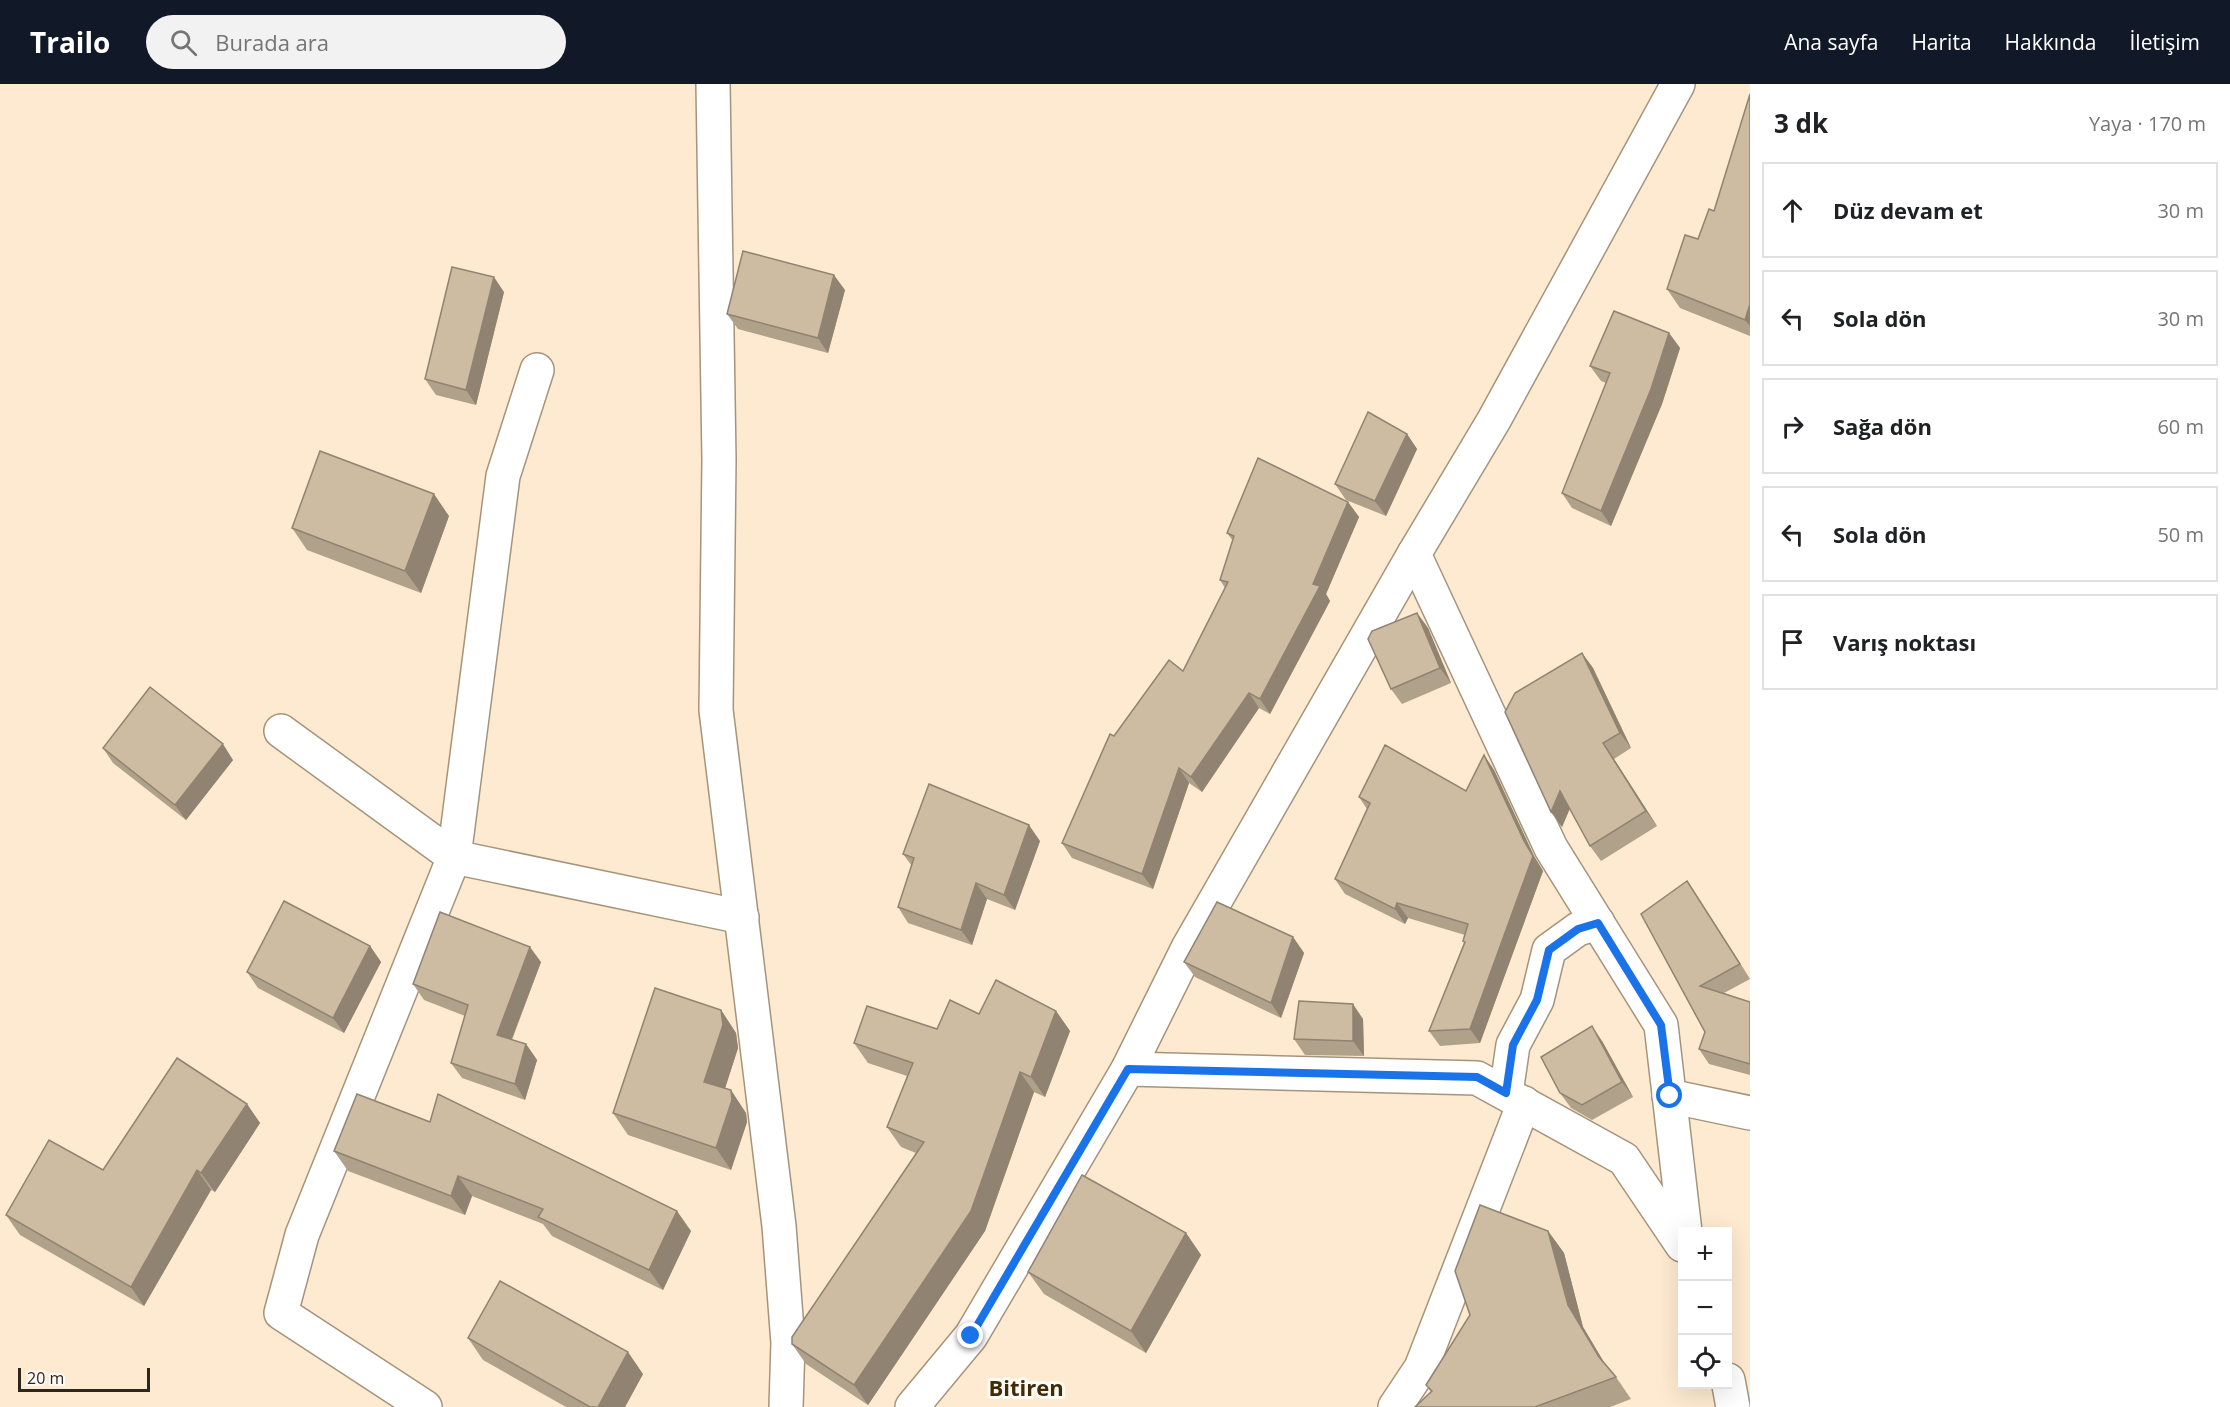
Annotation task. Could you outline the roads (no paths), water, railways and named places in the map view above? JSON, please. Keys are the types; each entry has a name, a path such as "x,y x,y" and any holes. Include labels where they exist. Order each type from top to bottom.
{"street":[{"path":"713,84 719,460 716,710 779,1226 788,1343 786,1407"},
{"path":"912,1407 971,1336 1128,1069 1188,948 1414,554 1494,420 1678,84"},
{"path":"425,1407 281,1313 302,1235 454,857 503,476 537,370"},
{"path":"1414,554 1551,848 1661,1025 1684,1227"},
{"path":"281,730 454,857 742,917"},
{"path":"1395,1407 1421,1368 1515,1098 1513,1045 1537,1000 1549,950 1578,929 1598,923"},
{"path":"1128,1069 1477,1077 1624,1159 1678,1238"},
{"path":"1670,1096 1750,1113"},
{"path":"1730,1389 1733,1407"}],"district":[{"name":"Bitiren","path":"1026,1388"}]}
